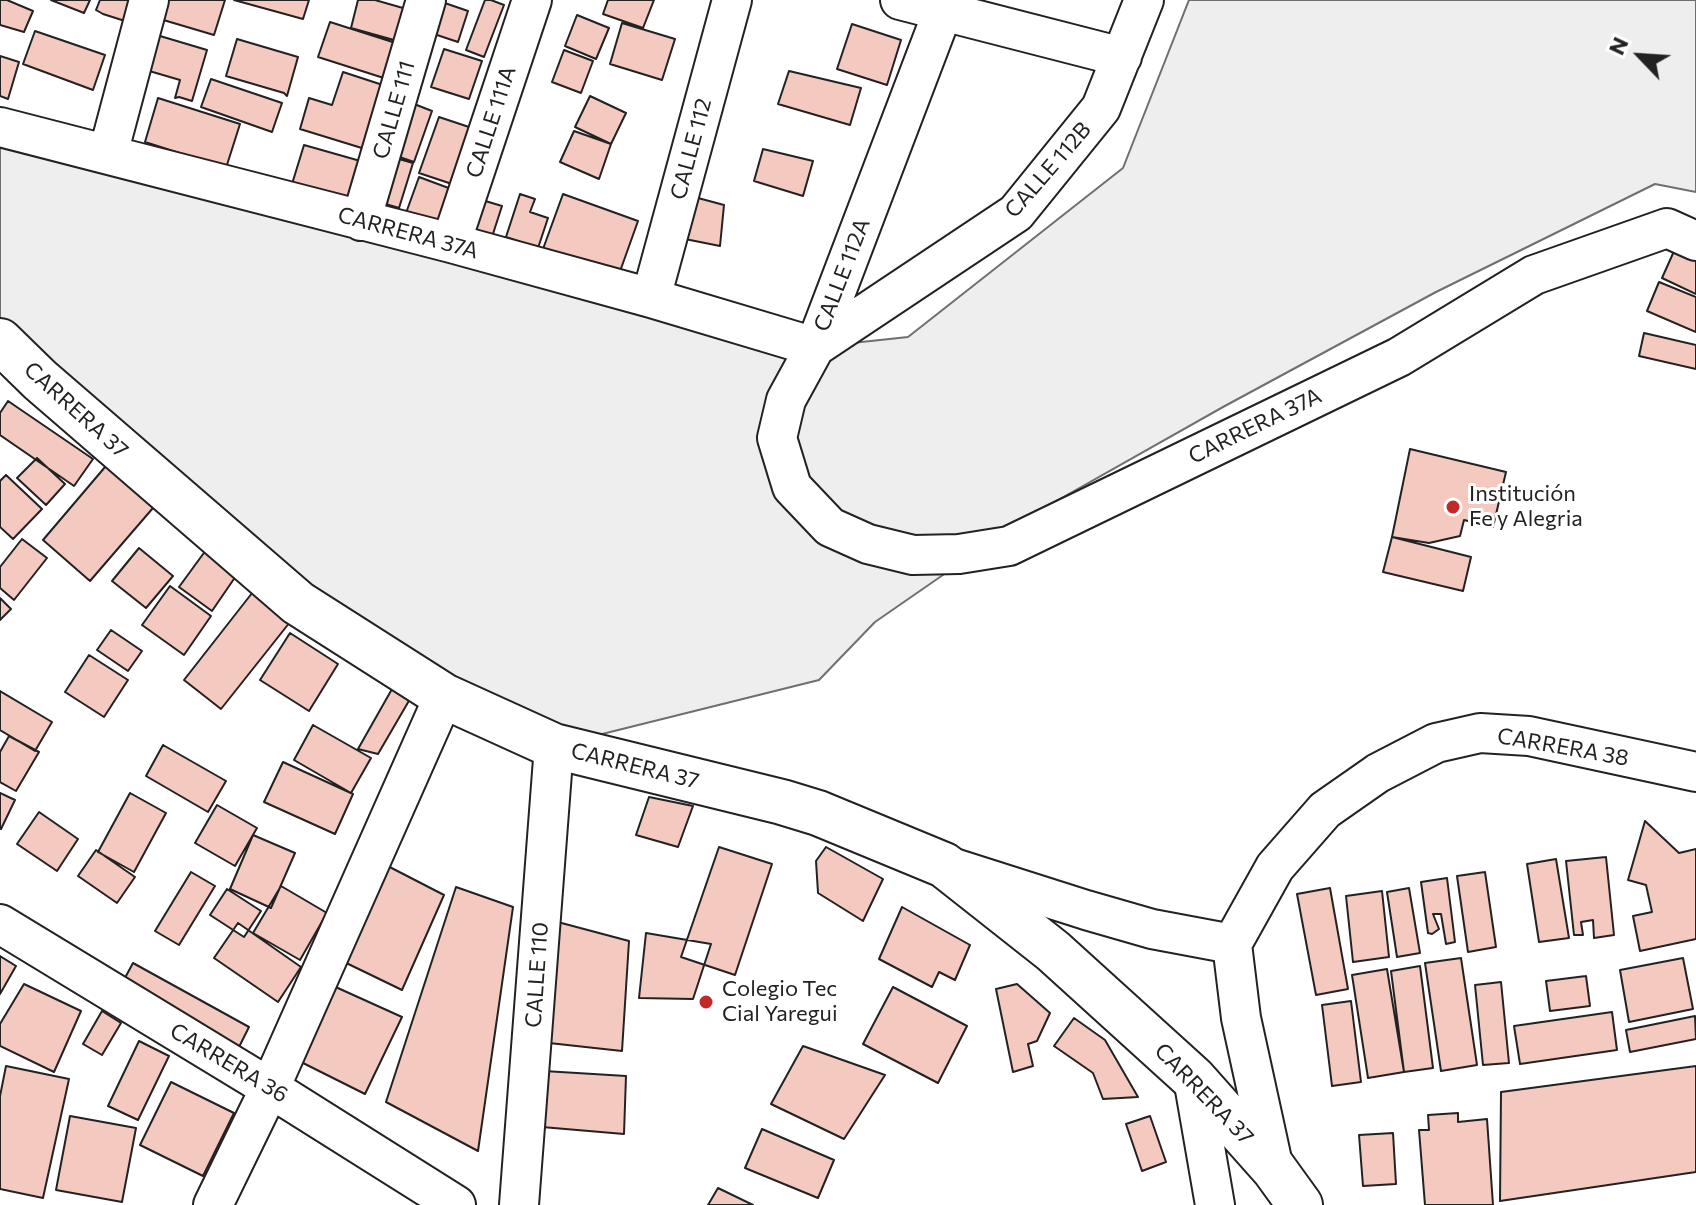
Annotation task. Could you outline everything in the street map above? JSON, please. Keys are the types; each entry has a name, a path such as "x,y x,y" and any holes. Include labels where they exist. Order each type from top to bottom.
{"main road":[{"name":"CARRERA 37","path":"0,341 40,380 298,603 444,696 554,746 782,802 818,813 944,865 1053,951 1193,1078 1274,1169 1300,1205"}],"street":[{"path":"108,154 149,0"},
{"name":"CALLE 111","path":"361,221 426,0"},
{"name":"CALLE 111A","path":"451,243 532,0"},
{"name":"CALLE 112","path":"651,298 732,0"},
{"path":"900,0 1122,57"},
{"name":"CALLE 112B","path":"815,347 1016,213 1101,108 1144,0"},
{"name":"CALLE 112A","path":"830,527 792,487 777,438 786,400 815,347 943,11"},
{"name":"CARRERA 37A","path":"0,127 451,243 815,347"},
{"name":"CARRERA 37A","path":"830,527 868,544 913,555 959,554 1009,546 1399,357 1534,275 1681,235"},
{"path":"213,1205 270,1088 444,696"},
{"name":"CARRERA 38","path":"1232,944 1275,867 1325,810 1378,773 1436,743 1480,733 1529,736 1696,772"},
{"name":"CALLE 110","path":"519,1205 554,746"},
{"path":"944,865 1152,929 1232,944 1241,1018 1274,1169"},
{"name":"CARRERA 36","path":"0,924 456,1205"},
{"path":"1193,1078 1215,1205"}],"shaded area":[{"path":"1189,0 1696,0 1696,192 1655,184 1436,292 1223,407 1021,521 875,622 819,680 554,746 444,696 52,369 0,318 0,135 815,347 908,337 1123,168"}],"building":[{"path":"0,0 33,11 24,32 0,25"},
{"path":"51,0 90,0 84,13"},
{"path":"100,0 132,0 125,21 96,10"},
{"path":"166,0 225,0 214,35 160,19"},
{"path":"234,0 309,0 303,19"},
{"path":"358,0 375,0 410,10 401,42 351,28"},
{"path":"485,0 504,5 484,57 466,50"},
{"path":"608,0 654,0 643,28 603,14"},
{"path":"439,1 468,11 458,42 428,32"},
{"path":"577,15 609,28 596,59 565,46"},
{"path":"330,22 402,45 390,80 318,57"},
{"path":"622,23 675,39 662,80 610,64"},
{"path":"852,24 901,40 887,85 837,69"},
{"path":"35,31 105,55 93,90 23,64"},
{"path":"150,33 207,50 192,101 175,98 180,80 139,68"},
{"path":"237,39 298,57 287,96 226,76"},
{"path":"444,49 482,61 469,99 431,87"},
{"path":"564,50 593,61 581,93 552,82"},
{"path":"0,56 19,62 8,99 0,96"},
{"path":"789,71 861,88 850,125 778,104"},
{"path":"343,72 395,89 378,153 300,129 309,98 332,105"},
{"path":"211,79 282,103 272,132 201,107"},
{"path":"590,96 626,113 611,144 575,127"},
{"path":"158,98 240,124 226,168 145,142"},
{"path":"404,100 432,111 414,162 385,152"},
{"path":"439,117 472,128 452,184 419,173"},
{"path":"574,131 611,144 599,179 560,162"},
{"path":"304,145 371,164 360,204 292,184"},
{"path":"763,149 813,161 803,196 754,181"},
{"path":"385,155 413,163 399,208 372,200"},
{"path":"419,177 454,190 442,226 406,213"},
{"path":"520,194 535,199 530,212 548,218 538,248 506,237"},
{"path":"563,194 638,221 618,277 543,249"},
{"path":"472,197 502,206 491,240 461,232"},
{"path":"698,198 724,205 720,246 685,239"},
{"path":"1679,240 1696,247 1696,294 1662,278"},
{"path":"1659,282 1696,297 1696,332 1647,311"},
{"path":"1644,333 1696,345 1696,369 1639,356"},
{"path":"8,401 93,459 74,486 0,435 0,413"},
{"path":"1410,449 1506,472 1493,527 1464,520 1460,536 1429,543 1392,537"},
{"path":"37,458 65,484 46,505 17,478"},
{"path":"111,460 159,501 90,581 43,540"},
{"path":"6,475 42,509 13,539 0,527 0,481"},
{"path":"1392,537 1471,557 1463,591 1383,572"},
{"path":"22,539 47,558 14,600 0,588 0,567"},
{"path":"139,548 173,576 146,608 112,581"},
{"path":"206,550 238,573 212,611 179,587"},
{"path":"170,586 211,616 184,655 142,625"},
{"path":"256,588 294,617 221,709 184,680"},
{"path":"0,598 11,609 0,620"},
{"path":"111,630 142,651 128,671 97,650"},
{"path":"290,633 338,664 309,711 260,680"},
{"path":"89,655 128,680 104,717 65,692"},
{"path":"392,689 410,699 378,754 358,749"},
{"path":"0,691 52,722 35,751 0,730"},
{"path":"313,725 371,758 351,793 294,760"},
{"path":"9,736 39,752 16,791 0,782 0,752"},
{"path":"163,745 226,781 208,812 146,776"},
{"path":"283,762 353,794 335,834 264,802"},
{"path":"0,793 15,800 1,829 0,829"},
{"path":"130,793 166,813 134,872 98,852"},
{"path":"649,797 693,806 678,847 636,835"},
{"path":"217,805 257,828 235,866 195,843"},
{"path":"39,812 78,839 57,871 17,844"},
{"path":"1645,821 1679,853 1696,849 1696,939 1640,951 1633,916 1652,912 1646,885 1628,880"},
{"path":"253,835 295,853 271,908 230,889"},
{"path":"719,847 772,864 735,975 681,957"},
{"path":"826,847 883,879 863,921 818,893 816,861"},
{"path":"96,850 135,877 117,903 78,876"},
{"path":"1606,857 1614,935 1594,938 1593,920 1581,922 1583,935 1574,935 1566,861"},
{"path":"1556,859 1569,938 1539,942 1527,864"},
{"path":"378,861 444,895 402,990 338,959"},
{"path":"191,872 215,886 179,945 155,931"},
{"path":"1485,872 1496,947 1468,952 1457,876"},
{"path":"1447,878 1455,942 1446,944 1441,914 1433,914 1439,929 1428,933 1421,882"},
{"path":"281,886 327,913 300,960 253,933"},
{"path":"456,887 513,907 478,1151 386,1102"},
{"path":"1330,888 1348,989 1316,995 1297,894"},
{"path":"1409,888 1420,953 1397,957 1387,892"},
{"path":"227,889 261,911 244,937 210,915"},
{"path":"1382,891 1389,957 1353,962 1346,896"},
{"path":"902,907 970,945 955,980 939,972 932,987 879,959"},
{"path":"554,921 629,941 622,1051 549,1043"},
{"path":"238,923 301,967 278,1002 214,958"},
{"path":"646,933 711,944 693,999 639,998"},
{"path":"0,956 16,966 0,994"},
{"path":"1461,958 1477,1065 1441,1071 1425,963"},
{"path":"1683,958 1693,1009 1629,1022 1620,970"},
{"path":"133,963 249,1027 236,1053 119,989"},
{"path":"1420,966 1433,1068 1404,1072 1391,971"},
{"path":"1387,969 1404,1072 1368,1078 1352,975"},
{"path":"1586,976 1590,1006 1550,1011 1546,981"},
{"path":"1501,982 1509,1063 1483,1065 1475,985"},
{"path":"24,984 81,1011 54,1072 0,1046 0,1024"},
{"path":"329,984 402,1017 365,1094 297,1060"},
{"path":"1017,984 1050,1013 1037,1041 1028,1044 1033,1066 1013,1072 996,989"},
{"path":"893,987 967,1026 938,1083 863,1044"},
{"path":"1351,1001 1361,1082 1332,1086 1322,1005"},
{"path":"102,1011 121,1023 102,1055 83,1044"},
{"path":"1612,1012 1617,1050 1520,1064 1514,1026"},
{"path":"1695,1016 1696,1039 1630,1052 1626,1030"},
{"path":"1074,1018 1105,1040 1138,1097 1103,1099 1093,1073 1054,1046"},
{"path":"139,1041 169,1056 138,1120 108,1106"},
{"path":"803,1046 885,1075 844,1139 771,1104"},
{"path":"6,1066 69,1079 43,1198 0,1189 0,1096"},
{"path":"1696,1066 1696,1172 1500,1201 1501,1092"},
{"path":"544,1071 626,1076 624,1134 542,1127"},
{"path":"171,1082 234,1113 203,1176 140,1145"},
{"path":"1458,1113 1458,1122 1487,1119 1493,1205 1425,1205 1419,1130 1429,1130 1428,1115"},
{"path":"70,1116 136,1128 122,1202 56,1190"},
{"path":"1150,1116 1166,1162 1142,1171 1126,1124"},
{"path":"762,1129 834,1160 818,1198 745,1168"},
{"path":"1393,1133 1396,1184 1363,1186 1359,1135"},
{"path":"718,1188 753,1205 708,1205"}],"place":[{"name":"Institución Fe y Alegria","path":"1453,507"},
{"name":"Colegio Tec Cial Yaregui","path":"706,1002"}]}
